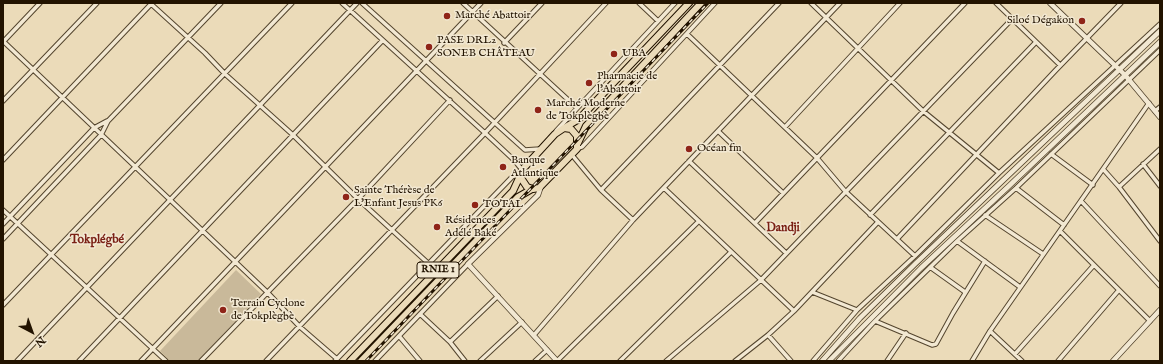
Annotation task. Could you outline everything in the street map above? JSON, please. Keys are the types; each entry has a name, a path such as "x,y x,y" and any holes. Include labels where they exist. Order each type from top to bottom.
{"highway":[{"name":"RNIE 1","path":"350,361 513,191 521,173 540,149 555,134 579,119 689,3"},
{"path":"541,186 572,155 578,146 586,126 701,3"},
{"path":"564,128 571,129 575,133 578,146"},
{"path":"521,173 524,184 532,188"},
{"name":"RNIE 1","path":"361,361 518,197 532,188 541,186"}],"street":[{"path":"40,3 3,42 267,292 300,327 336,360 512,177 521,173 515,161 486,133 382,41 342,3"},
{"path":"3,101 97,3"},
{"path":"3,160 151,3 225,74 326,167 358,199 429,264"},
{"path":"3,239 101,135 108,121 221,3"},
{"path":"3,306 292,3"},
{"path":"16,361 357,3"},
{"path":"362,3 496,122 525,150 540,149"},
{"path":"462,3 504,43 577,108"},
{"path":"141,361 481,3"},
{"path":"504,43 542,3"},
{"path":"266,361 486,133 606,3"},
{"path":"639,3 658,21"},
{"path":"555,134 563,122 675,3"},
{"path":"578,146 582,148 715,3"},
{"path":"601,190 779,3"},
{"path":"811,3 923,111 999,173"},
{"path":"534,335 633,220 753,96 840,3"},
{"path":"785,127 900,3"},
{"path":"755,224 965,3"},
{"path":"996,3 1060,65"},
{"path":"1051,3 1125,75 1160,117"},
{"path":"897,239 1060,65 1121,3"},
{"path":"666,361 761,280 1012,19"},
{"path":"822,361 860,318 1117,68 1160,24"},
{"path":"813,361 857,310 915,256 999,173 1160,31"},
{"path":"687,34 817,158 845,191 915,256"},
{"path":"79,361 382,41"},
{"path":"870,214 1036,42"},
{"path":"829,361 920,268 1160,42"},
{"path":"838,361 875,321 930,267 1016,188 1160,50"},
{"path":"201,361 358,199 450,100"},
{"path":"972,361 990,331 1042,254 1060,231 1149,103"},
{"path":"1156,111 1160,107"},
{"path":"3,224 94,128 108,121"},
{"path":"718,131 784,193"},
{"path":"1120,187 1160,149"},
{"path":"1051,154 1092,185"},
{"path":"572,155 601,190 633,220"},
{"path":"689,161 786,253"},
{"path":"1143,164 1160,186"},
{"path":"1103,169 1120,187 1160,241"},
{"path":"375,361 538,194 541,186"},
{"path":"664,188 794,312"},
{"path":"1016,188 1064,225"},
{"path":"1081,201 1160,286"},
{"path":"3,210 166,361"},
{"path":"986,215 1042,254"},
{"path":"468,264 557,361 698,221"},
{"path":"735,361 794,312 878,222"},
{"path":"1060,231 1150,321"},
{"path":"957,241 1020,287"},
{"path":"620,361 731,252"},
{"path":"875,321 932,345 936,344 965,292 985,262"},
{"path":"1015,354 1094,265"},
{"path":"930,267 965,292"},
{"path":"1058,361 1119,290"},
{"path":"812,292 857,310"},
{"path":"450,342 498,296"},
{"path":"1113,361 1160,310"},
{"path":"420,314 450,342 465,361"},
{"path":"480,361 522,322"},
{"path":"990,331 1022,361"},
{"path":"887,361 906,333"},
{"path":"768,335 791,361"},
{"path":"399,336 420,361"},
{"path":"535,361 547,350"}],"shaded area":[{"name":"Terrain Cyclone de Tokplègbè","path":"236,270 261,294 198,361 170,361 160,351"}],"railway":[{"path":"366,361 708,3"}],"place":[{"name":"Marché Abattoir","path":"447,16"},
{"name":"Siloé Dégakon","path":"1082,21"},
{"name":"PASE DRL2 SONEB CHÂTEAU","path":"429,47"},
{"name":"UBA","path":"614,54"},
{"name":"Pharmacie de l'Abattoir","path":"589,83"},
{"name":"Marché Moderne de Tokplègbè","path":"538,110"},
{"name":"Océan fm","path":"689,149"},
{"name":"Banque Atlantique","path":"503,167"},
{"name":"Sainte Thérèse de L'Enfant Jesus PK6","path":"346,197"},
{"name":"TOTAL","path":"475,205"},
{"name":"Résidences Adélé Baké","path":"437,227"},
{"name":"Terrain Cyclone de Tokplègbè","path":"223,310"}],"district":[{"name":"Dandji","path":"783,229"},
{"name":"Tokplégbé","path":"97,241"}]}
